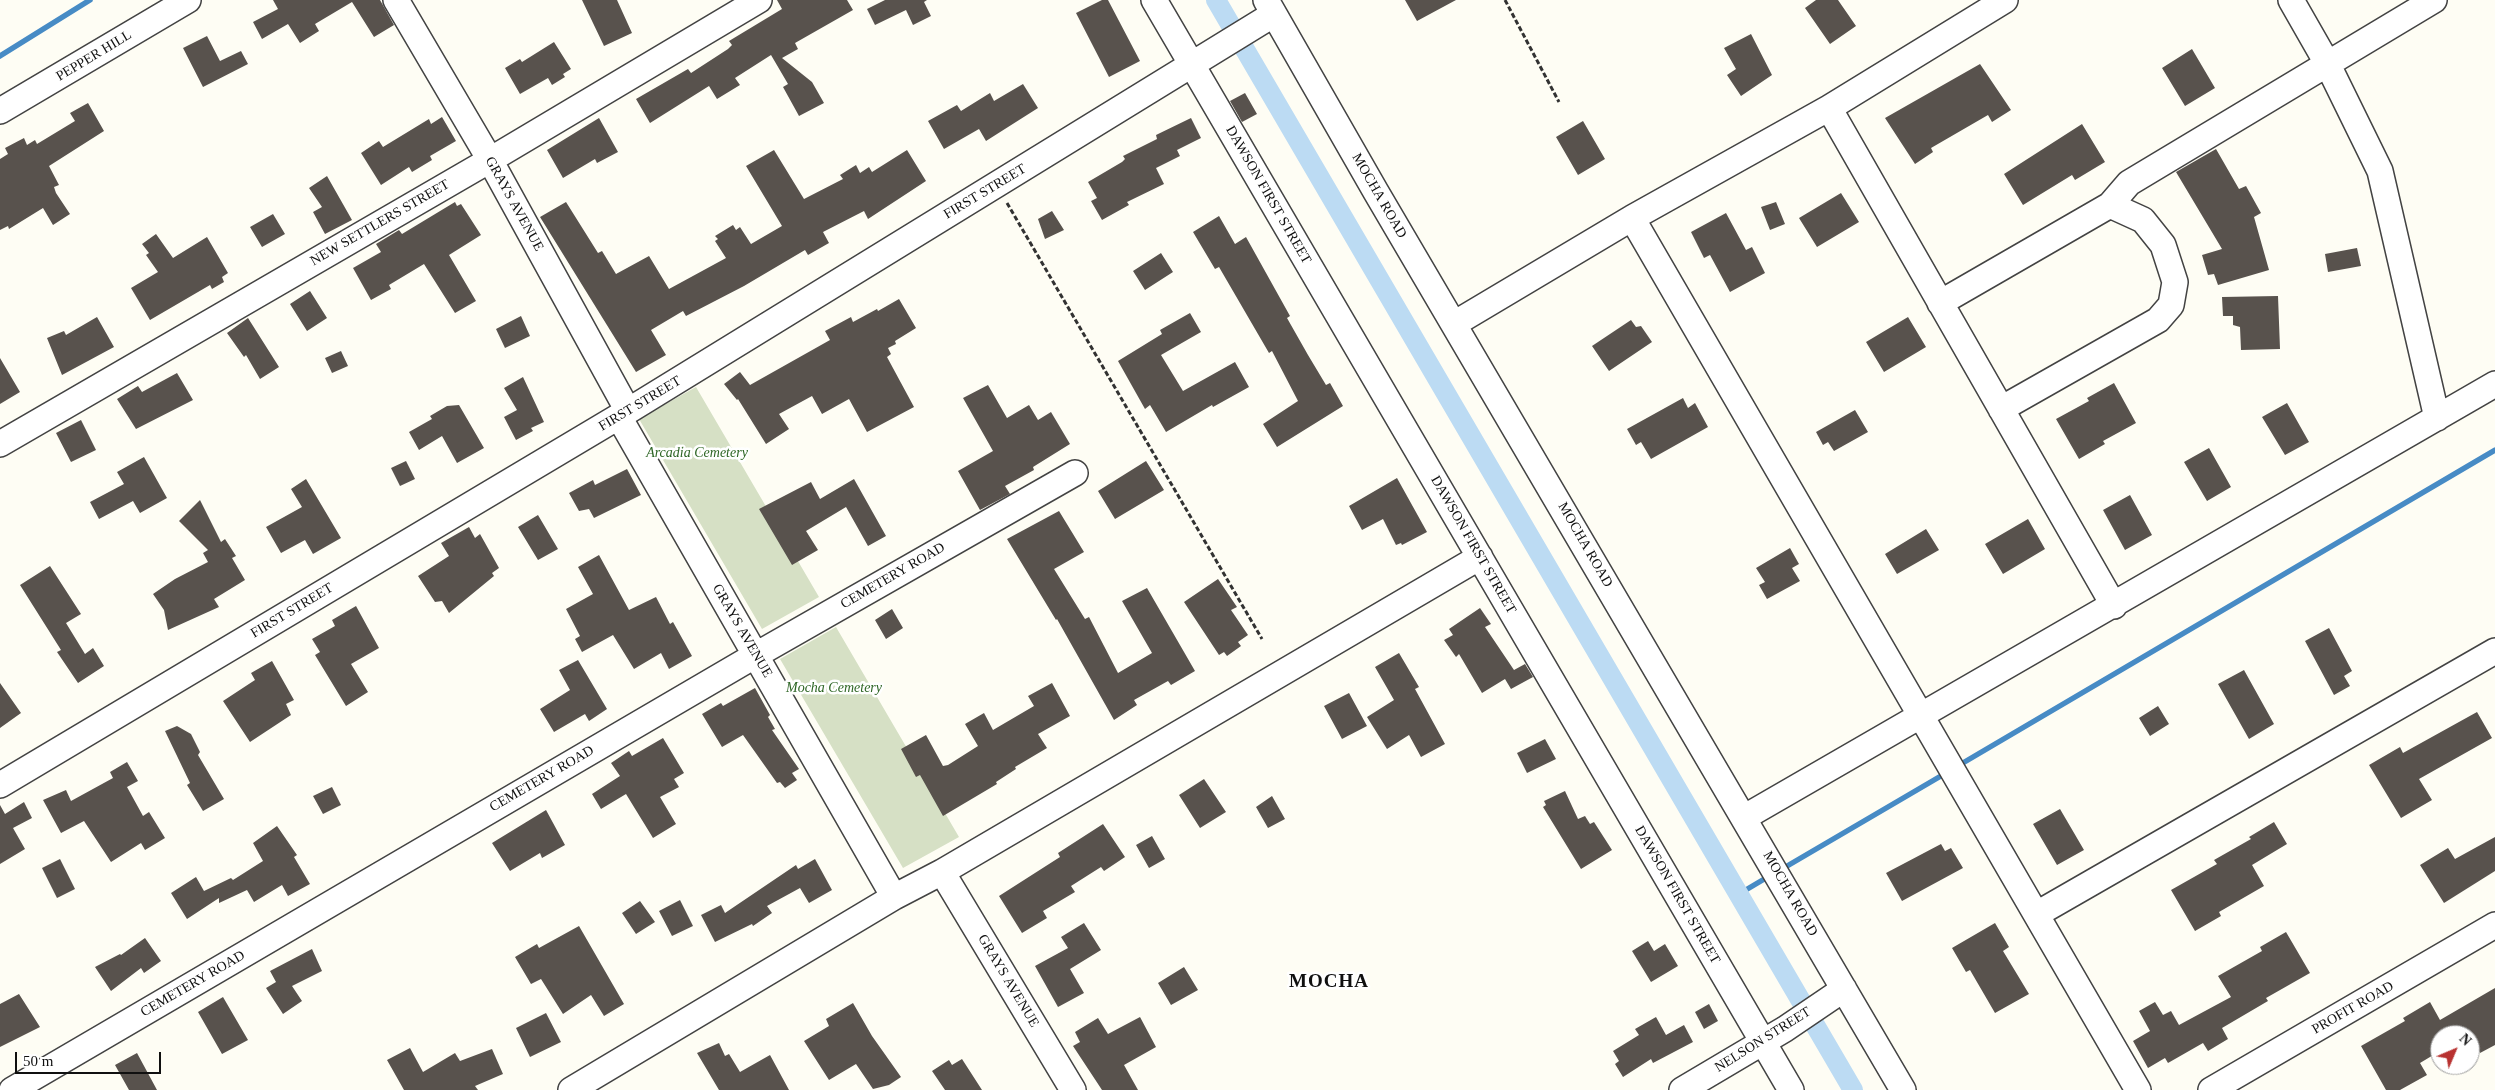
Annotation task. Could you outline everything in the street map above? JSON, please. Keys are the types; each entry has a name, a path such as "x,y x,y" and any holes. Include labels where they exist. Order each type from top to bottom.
{"street":[{"name":"PEPPER HILL","path":"0,111 188,0"},
{"name":"GRAYS AVENUE","path":"396,0 490,160 623,414 756,655 894,897"},
{"name":"NEW SETTLERS STREET","path":"0,444 490,160 759,0"},
{"name":"DAWSON FIRST STREET","path":"1154,0 1791,1090"},
{"path":"1454,324 1632,218 1828,108 2005,0"},
{"path":"2290,0 2327,63 2380,171 2437,418"},
{"path":"1940,304 2110,205 2129,183 2434,0"},
{"name":"FIRST STREET","path":"0,785 623,414 1192,66 1224,45 1265,13"},
{"name":"MOCHA ROAD","path":"1265,13 1454,324 1745,817 1835,994 1903,1090"},
{"path":"1828,108 2114,606"},
{"path":"2001,409 2158,320 2171,305 2175,282 2163,245 2143,220 2110,205"},
{"path":"1632,218 2138,1090"},
{"path":"1745,817 1921,714 2114,606 2495,384"},
{"name":"CEMETERY ROAD","path":"12,1090 756,655 1075,473"},
{"path":"571,1090 894,897 942,872 1480,557"},
{"path":"2037,914 2495,651"},
{"name":"GRAYS AVENUE","path":"942,872 1073,1090"},
{"name":"PROFIT ROAD","path":"2211,1090 2495,925"},
{"name":"NELSON STREET","path":"1682,1090 1785,1029 1835,994"}],"path":[{"path":"1505,0 1559,102"},
{"path":"996,186 1262,639"}],"green space":[{"name":"Arcadia Cemetery","path":"696,387 819,597 762,629 639,419"},
{"name":"Mocha Cemetery","path":"836,627 959,837 903,868 780,659"}],"building":[{"path":"273,0 380,0 394,25 374,37 352,2 315,24 319,31 300,43 288,24 262,39 253,22 278,9"},
{"path":"582,0 617,0 632,33 604,46"},
{"path":"777,0 847,0 853,10 795,43 798,49 782,58 812,82 824,103 799,116 783,87 788,84 771,55 735,78 740,85 717,99 709,86 650,123 636,99 688,69 691,73 728,49 732,45 729,41 782,9"},
{"path":"885,0 927,0 924,2 931,16 913,25 906,10 875,25 867,9"},
{"path":"1102,0 1108,0 1140,61 1109,77 1076,13"},
{"path":"1405,0 1456,0 1417,21"},
{"path":"1816,0 1838,0 1856,26 1830,44 1805,8"},
{"path":"1751,34 1772,75 1741,96 1727,75 1736,69 1724,48"},
{"path":"207,36 220,61 241,51 248,64 203,87 183,48"},
{"path":"554,42 571,69 563,74 565,77 552,85 548,78 520,94 505,68 520,59 522,62"},
{"path":"2192,49 2215,88 2185,106 2162,68"},
{"path":"1980,64 2011,110 1992,122 1988,115 1931,148 1933,152 1915,164 1885,118"},
{"path":"1023,84 1038,108 986,141 979,129 944,149 928,121 957,105 961,111 990,93 994,101"},
{"path":"1245,93 1257,114 1242,122 1230,101"},
{"path":"88,103 104,131 49,166 59,185 54,187 56,193 70,214 53,225 43,208 9,229 8,226 0,230 0,159 8,154 5,148 24,138 27,145 35,140 37,144 75,121 70,113"},
{"path":"442,117 456,141 430,156 432,160 412,172 409,167 381,185 361,153 379,141 383,147 429,119 431,124"},
{"path":"599,118 618,152 597,163 595,159 563,178 547,150"},
{"path":"1191,118 1201,138 1177,150 1180,156 1156,168 1164,184 1127,202 1129,205 1102,220 1091,201 1097,198 1088,182 1122,162 1125,159 1123,156 1157,139 1156,135"},
{"path":"1583,121 1605,159 1578,175 1556,137"},
{"path":"2082,124 2105,162 2075,180 2072,175 2023,205 2004,174"},
{"path":"2216,149 2239,189 2246,186 2261,213 2254,217 2269,270 2218,285 2214,274 2208,275 2202,255 2222,249 2176,172"},
{"path":"774,150 804,199 843,179 840,175 856,165 860,173 869,167 872,172 907,150 926,181 868,219 864,211 823,232 829,243 808,255 805,250 744,286 686,316 683,311 651,330 666,355 636,372 540,217 566,202 598,253 602,251 616,274 649,256 669,289 726,258 715,241 718,239 715,236 733,225 736,230 740,227 751,244 782,226 746,166"},
{"path":"327,176 352,220 325,234 313,212 322,207 309,188"},
{"path":"1841,193 1859,222 1817,247 1799,218"},
{"path":"455,202 457,206 461,204 481,235 449,255 476,301 455,313 424,264 389,285 391,289 371,300 353,268 381,252 376,244 399,230 402,234"},
{"path":"1776,202 1785,224 1770,230 1761,207"},
{"path":"1052,211 1064,230 1045,239 1038,219"},
{"path":"1726,213 1746,250 1752,247 1765,273 1730,292 1710,255 1704,258 1691,232"},
{"path":"273,214 285,234 262,247 250,227"},
{"path":"1219,216 1235,244 1246,237 1290,316 1287,318 1308,355 1326,385 1330,383 1343,406 1277,447 1263,424 1298,401 1272,351 1269,353 1219,267 1215,269 1193,232"},
{"path":"156,234 173,258 207,237 228,273 222,277 224,282 212,289 210,285 150,320 131,288 158,272 146,255 149,253 142,244"},
{"path":"2357,248 2361,266 2328,272 2325,254"},
{"path":"1161,253 1173,272 1145,290 1133,271"},
{"path":"310,291 327,318 307,331 290,304"},
{"path":"2278,296 2280,349 2241,350 2240,327 2233,325 2233,316 2223,316 2222,297"},
{"path":"899,299 916,328 895,341 896,344 888,348 891,354 887,357 914,407 867,432 849,399 822,414 812,396 779,414 789,429 766,444 738,399 724,384 740,372 750,385 830,340 825,331 851,317 853,322"},
{"path":"1190,313 1201,332 1161,355 1183,391 1235,362 1249,387 1213,407 1212,405 1166,432 1150,405 1145,409 1118,361 1162,334 1160,330"},
{"path":"521,316 530,336 505,348 496,329"},
{"path":"97,317 114,347 62,375 47,338 64,331 66,335"},
{"path":"1908,317 1926,347 1884,372 1866,342"},
{"path":"248,318 279,367 260,379 246,355 244,357 227,333"},
{"path":"1631,320 1636,327 1641,326 1652,342 1609,371 1592,346"},
{"path":"341,351 348,366 332,373 325,358"},
{"path":"0,358 20,392 0,404"},
{"path":"177,373 193,400 136,429 117,399 138,386 142,392"},
{"path":"523,377 544,422 531,428 533,431 516,440 504,417 517,410 504,388"},
{"path":"2114,383 2136,423 2103,441 2105,444 2079,459 2056,419 2089,401 2087,398"},
{"path":"988,385 1007,418 1029,405 1038,420 1051,412 1070,444 1033,467 1034,470 1005,486 1010,494 980,510 958,471 993,451 963,398"},
{"path":"1683,398 1688,408 1695,403 1708,427 1651,459 1641,442 1636,445 1627,429"},
{"path":"2287,403 2309,442 2285,455 2262,417"},
{"path":"459,405 484,448 457,463 442,436 419,450 409,432 432,419 430,416 447,406"},
{"path":"1855,410 1868,432 1834,451 1828,442 1823,445 1816,432"},
{"path":"81,420 96,450 71,462 56,433"},
{"path":"2209,448 2231,487 2207,501 2184,462"},
{"path":"144,457 167,498 140,513 133,501 99,519 90,502 124,484 117,472"},
{"path":"406,461 415,479 400,486 391,468"},
{"path":"1146,461 1164,490 1115,519 1098,491"},
{"path":"627,469 641,495 594,518 589,509 579,511 569,493 593,480 595,485"},
{"path":"1397,478 1427,532 1402,545 1401,543 1396,545 1383,519 1362,530 1349,506"},
{"path":"306,479 341,538 313,554 305,540 281,553 266,527 302,507 291,489"},
{"path":"854,479 886,536 868,546 846,507 806,531 818,550 792,565 759,509 811,482 820,499"},
{"path":"2130,495 2152,535 2125,550 2103,510"},
{"path":"200,500 221,542 225,539 236,556 232,558 245,580 214,599 219,607 168,630 164,610 153,594 175,579 208,562 203,553 208,550 179,521"},
{"path":"1059,511 1084,552 1054,569 1085,619 1089,617 1118,673 1152,653 1122,601 1147,588 1195,671 1171,685 1168,681 1134,700 1137,705 1114,720 1057,619 1007,539"},
{"path":"538,515 558,549 538,560 518,527"},
{"path":"2028,519 2045,549 2003,574 1985,544"},
{"path":"469,527 475,538 480,534 499,568 492,573 494,576 449,613 442,601 435,602 418,576 449,556 441,543"},
{"path":"1926,529 1939,550 1897,574 1885,554"},
{"path":"1790,548 1799,564 1792,568 1800,581 1767,599 1759,585 1765,582 1756,568"},
{"path":"599,555 629,610 656,597 670,624 673,622 692,656 669,669 661,653 634,669 613,635 582,652 575,639 580,636 566,609 593,594 578,567"},
{"path":"50,566 81,614 66,623 85,654 93,648 104,666 78,683 57,652 61,650 20,585"},
{"path":"1218,579 1237,607 1231,610 1248,635 1238,642 1241,646 1227,656 1224,652 1219,655 1184,602"},
{"path":"356,606 379,648 351,664 368,692 346,706 315,655 320,652 312,639 335,626 332,620"},
{"path":"1480,608 1491,624 1485,627 1514,670 1525,664 1533,677 1511,689 1505,679 1482,693 1459,654 1456,657 1444,640 1453,635 1449,629"},
{"path":"892,609 903,628 886,639 875,620"},
{"path":"2329,628 2352,671 2344,676 2350,686 2334,695 2305,641"},
{"path":"1399,653 1419,687 1415,689 1445,744 1421,757 1409,735 1387,749 1367,717 1394,700 1375,667"},
{"path":"578,660 607,709 589,721 585,714 554,732 540,709 570,690 559,670"},
{"path":"272,661 294,700 286,704 291,715 250,742 223,701 255,680 251,673"},
{"path":"2244,670 2274,724 2249,739 2218,684"},
{"path":"0,683 21,713 0,728"},
{"path":"1052,683 1070,716 1038,734 1047,748 1015,767 1016,769 996,782 997,784 943,816 920,775 916,777 901,749 926,735 943,766 948,765 978,746 965,724 984,713 993,730 1034,706 1028,696"},
{"path":"755,688 770,715 768,717 775,729 772,730 799,769 792,773 797,780 785,788 780,782 777,783 743,735 722,747 702,714 721,703 723,706"},
{"path":"1349,693 1367,726 1342,739 1324,706"},
{"path":"2158,706 2169,724 2150,736 2139,718"},
{"path":"2477,712 2492,738 2419,779 2432,800 2401,818 2369,765 2400,747 2403,753"},
{"path":"177,726 191,734 200,752 198,755 224,799 203,811 187,785 190,783 165,731"},
{"path":"663,738 684,773 674,779 679,787 660,797 676,824 653,838 626,794 601,809 592,794 620,776 611,763 629,751 632,756"},
{"path":"1545,739 1556,759 1527,773 1517,753"},
{"path":"127,762 138,781 127,787 143,816 149,812 165,838 145,850 141,843 111,862 84,821 61,833 43,800 66,790 71,801 113,778 110,772"},
{"path":"1204,779 1226,812 1200,828 1179,795"},
{"path":"332,787 341,805 323,814 313,796"},
{"path":"1565,791 1578,819 1585,816 1590,824 1594,822 1612,850 1581,869 1543,807 1546,805 1544,801"},
{"path":"1272,796 1285,819 1268,828 1256,807"},
{"path":"24,802 32,818 13,828 25,849 0,864 0,805 5,814"},
{"path":"2060,809 2084,850 2057,865 2033,824"},
{"path":"546,810 565,845 542,858 540,853 510,871 492,843"},
{"path":"2274,822 2287,844 2252,865 2264,886 2219,912 2221,916 2195,931 2171,890 2217,864 2214,860 2251,839 2249,837"},
{"path":"1103,824 1125,857 1104,871 1101,867 1071,886 1075,892 1043,911 1047,918 1022,933 999,896 1060,857 1058,853"},
{"path":"277,826 297,855 294,857 310,884 288,896 282,885 254,902 247,890 219,903 219,898 187,919 171,893 196,877 204,891 231,878 233,880 263,861 253,843"},
{"path":"1152,836 1165,859 1149,868 1136,845"},
{"path":"2495,837 2495,871 2444,903 2420,865 2448,848 2455,859"},
{"path":"1941,844 1945,851 1951,848 1963,868 1902,901 1886,873"},
{"path":"60,859 75,889 57,898 42,868"},
{"path":"815,859 832,890 809,903 800,888 767,906 772,913 753,926 752,924 715,942 701,915 721,905 725,913 796,865 798,869"},
{"path":"680,900 693,926 672,936 659,911"},
{"path":"640,901 655,922 636,934 622,913"},
{"path":"1084,923 1101,950 1070,969 1084,993 1058,1007 1035,966 1068,948 1061,937"},
{"path":"1995,923 2009,947 2003,951 2029,994 1995,1013 1970,970 1966,972 1952,948"},
{"path":"579,926 624,1004 604,1016 591,995 563,1014 541,979 531,984 515,957 537,944 539,948"},
{"path":"2286,932 2310,973 2266,998 2268,1001 2222,1028 2228,1039 2208,1051 2203,1043 2168,1063 2165,1058 2148,1068 2133,1041 2150,1031 2139,1011 2155,1002 2163,1015 2171,1011 2179,1025 2231,997 2218,976 2262,951 2260,947"},
{"path":"145,938 161,961 144,973 141,968 111,991 95,967 121,955"},
{"path":"1648,941 1654,951 1665,944 1678,966 1651,982 1632,951"},
{"path":"312,949 322,971 292,986 302,1001 283,1014 266,988 276,982 270,971"},
{"path":"1184,967 1198,990 1171,1005 1158,983"},
{"path":"2495,988 2495,1045 2480,1053 2480,1025 2430,1025 2430,1057 2420,1063 2427,1075 2400,1090 2386,1090 2361,1046 2405,1021 2403,1018 2430,1002 2440,1020"},
{"path":"19,994 40,1027 0,1047 0,1004"},
{"path":"223,997 248,1040 222,1054 198,1012"},
{"path":"853,1003 872,1036 901,1077 889,1085 873,1089 856,1064 829,1080 804,1041 829,1026 826,1019"},
{"path":"1709,1004 1718,1021 1704,1029 1695,1012"},
{"path":"546,1013 561,1042 530,1057 516,1028"},
{"path":"1140,1017 1156,1047 1124,1065 1138,1090 1102,1090 1073,1046 1080,1042 1075,1032 1098,1018 1108,1034"},
{"path":"1656,1017 1666,1035 1684,1025 1693,1042 1653,1063 1651,1059 1623,1077 1615,1064 1619,1061 1613,1051 1639,1035 1635,1029"},
{"path":"719,1043 725,1056 729,1054 740,1072 770,1055 789,1090 719,1090 697,1053"},
{"path":"410,1048 423,1072 455,1053 460,1061 492,1049 503,1074 475,1086 478,1090 404,1090 387,1060"},
{"path":"137,1053 157,1090 129,1090 115,1065"},
{"path":"962,1059 982,1090 945,1090 932,1071 949,1060 952,1065"}],"waterway":[{"path":"0,56 90,0"},
{"path":"1216,0 1853,1090"},
{"path":"1956,767 2495,450"},
{"path":"1782,869 1946,773"},
{"path":"1739,894 1771,875"}],"district":[{"name":"MOCHA","path":"1329,982"}]}
